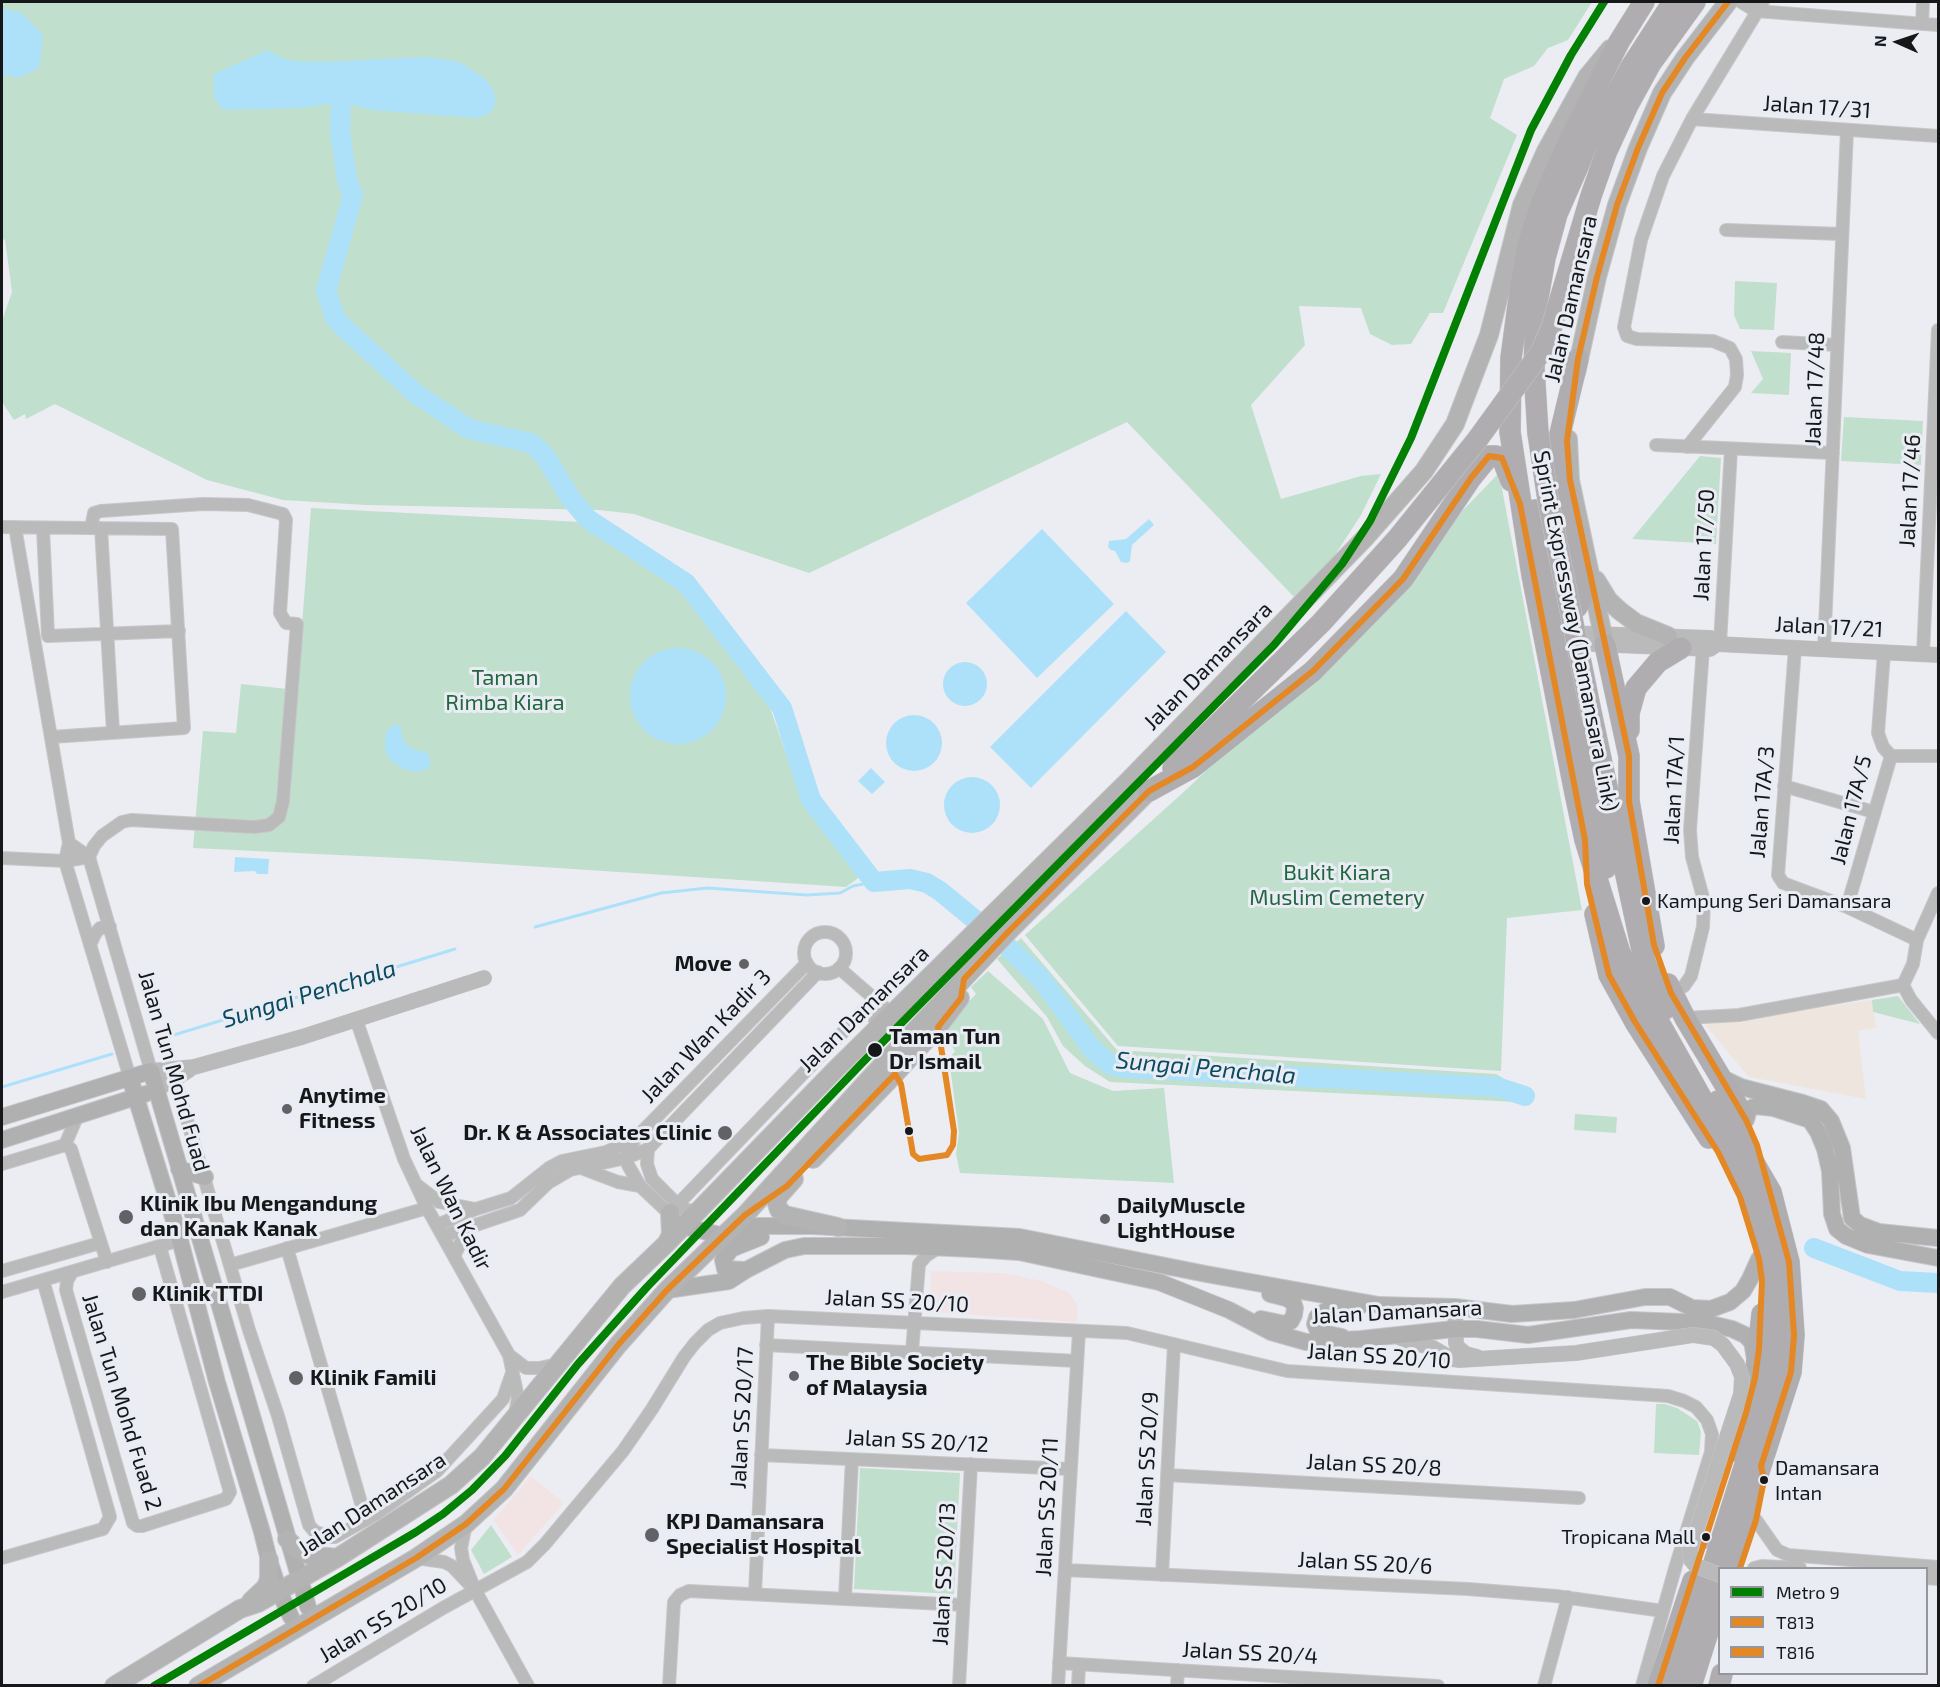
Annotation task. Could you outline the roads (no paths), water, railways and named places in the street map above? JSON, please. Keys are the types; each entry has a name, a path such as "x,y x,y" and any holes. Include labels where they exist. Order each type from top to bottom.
{"highway":[{"name":"Sprint Expressway (Damansara Link)","path":"1644,2 1619,42 1569,141 1542,202 1528,246 1511,358 1510,432 1520,504 1564,742 1585,840 1620,953 1716,1124 1757,1209 1773,1269 1774,1373 1691,1658 1691,1686"},
{"name":"Sprint Expressway (Damansara Link)","path":"1673,2 1631,67 1583,155 1557,214 1545,258 1536,309 1534,369 1538,433 1548,500 1644,959 1658,996 1680,1039 1771,1192 1789,1262 1794,1335 1791,1372 1729,1567"},
{"path":"1149,791 1321,623 1397,539 1477,440 1541,352 1552,326 1606,153 1651,63 1695,2"},
{"path":"1667,41 1683,35 1710,2"},
{"path":"1520,291 1524,437 1533,501 1617,924 1630,973"},
{"path":"1552,594 1563,609 1577,607 1582,597 1558,470 1559,438 1578,359"},
{"path":"1149,791 1193,767 1313,671 1403,579 1471,478 1489,456 1503,458 1520,504"},
{"path":"1604,639 1629,756"},
{"path":"1629,801 1629,714 1636,688 1675,642"},
{"path":"1573,695 1577,680 1589,678 1601,685 1617,763 1629,801 1654,945 1671,993 1746,1120 1757,1145 1771,1192"},
{"path":"1585,840 1587,884 1610,975 1635,1022 1718,1152 1740,1197 1759,1259 1762,1281 1755,1378 1740,1436 1658,1686"},
{"path":"1741,1567 1756,1520 1764,1480 1761,1466"},
{"name":"Sprint Expressway (Damansara Link)","path":"1675,1686 1691,1658 1718,1595"},
{"path":"1706,1686 1718,1643"}],"main road":[{"name":"Jalan Damansara","path":"1604,639 1570,480 1567,441 1578,359 1617,205 1638,148 1662,93 1685,58 1728,2"},
{"name":"Jalan Damansara","path":"114,1686 240,1610 258,1603 337,1558 451,1485 482,1457 622,1286 667,1243 676,1214 706,1204 859,1047 994,915 1279,628 1365,538 1424,471 1455,424 1489,335 1522,205 1546,151 1587,77 1605,54 1619,42"},
{"path":"1589,568 1609,601 1620,611 1636,623 1675,642"},
{"name":"Jalan Damansara","path":"198,1686 416,1558 466,1524 504,1489 618,1345 717,1235 745,1215 978,963 1149,791"},
{"path":"838,1227 785,1215 779,1210 778,1197 938,1027 961,998 964,979"},
{"path":"2,1117 151,1071"},
{"name":"Jalan Tun Mohd Fuad","path":"151,1071 308,1607"},
{"path":"676,1214 717,1235 816,1125 871,1077"},
{"name":"Jalan Tun Mohd Fuad","path":"130,1078 180,1240 217,1382 237,1481 291,1617"},
{"path":"1722,1078 1741,1087 1821,1109 1831,1121 1842,1148 1852,1218 1860,1225 1880,1232 1938,1238"},
{"path":"2,1140 157,1089"},
{"path":"1746,1120 1749,1109 1756,1106 1781,1110 1810,1120 1825,1149 1830,1171 1832,1214 1837,1228 1846,1236 1868,1245 1938,1258"},
{"path":"104,1108 125,1109 135,1113 143,1123"},
{"path":"180,1240 185,1234 186,1224 180,1174 205,1178"},
{"path":"745,1215 787,1186"},
{"name":"Jalan Damansara","path":"717,1235 757,1226 813,1226 1020,1237 1206,1275 1379,1305 1455,1307 1512,1314 1574,1310 1645,1297 1670,1297 1692,1308 1711,1309 1730,1302 1743,1291 1759,1259"},
{"path":"746,1270 725,1269 723,1260 725,1254 742,1243 813,1226"},
{"name":"Jalan Damansara","path":"667,1290 729,1281 785,1250 804,1246 906,1246 1019,1252 1158,1282 1229,1310 1271,1332 1291,1339 1323,1342 1454,1329 1528,1335 1631,1320 1707,1323 1732,1329 1745,1335 1752,1342 1755,1353 1755,1378"},
{"path":"1206,1275 1234,1286 1286,1298 1293,1302 1295,1308 1291,1321 1285,1324 1229,1310"},
{"path":"1361,1339 1328,1334 1317,1329 1315,1324 1317,1317 1327,1310 1379,1305"},
{"path":"1631,1320 1647,1315 1678,1314 1692,1308"},
{"path":"183,1686 192,1678 308,1607 441,1533 466,1524"},
{"path":"287,1539 297,1549 309,1555 337,1558"},
{"path":"240,1610 266,1587 269,1579 269,1560"}],"street":[{"path":"1741,2 1759,6 1938,25"},
{"path":"1922,24 1923,2"},
{"path":"1688,447 1735,387 1736,359 1730,348 1713,341 1637,339 1627,336 1624,327 1641,240 1663,176 1692,119 1759,6"},
{"name":"Jalan 17/31","path":"1692,119 1938,136"},
{"name":"Jalan 17/48","path":"1824,650 1847,130"},
{"path":"1726,230 1842,234"},
{"name":"Jalan 17/46","path":"1931,654 1938,330"},
{"path":"1782,342 1838,345"},
{"path":"1656,445 1833,453"},
{"name":"Jalan 17/50","path":"1713,646 1731,449"},
{"path":"89,857 102,836 122,822 131,820 254,827 269,825 279,817 283,801 297,624 286,623 280,613 286,520 283,514 248,506 203,504 94,513 107,634 113,732"},
{"path":"2,526 172,529 184,728 51,736"},
{"name":"Jalan Tun Mohd Fuad","path":"15,527 69,843 65,861 130,1078"},
{"path":"43,528 48,636 179,631"},
{"name":"Jalan 17/21","path":"1561,638 1931,654"},
{"name":"Jalan 17A/1","path":"1671,993 1684,986 1690,976 1703,927 1704,901 1692,857 1690,831 1713,646"},
{"name":"Jalan 17A/3","path":"1795,648 1778,875 1783,883 1847,907 1917,940"},
{"name":"Jalan 17A/5","path":"1847,907 1891,756 1883,747 1878,733 1884,652"},
{"path":"1891,756 1938,756"},
{"path":"1784,786 1874,812"},
{"path":"69,843 89,857"},
{"path":"2,858 65,861 89,857"},
{"name":"Jalan Tun Mohd Fuad","path":"89,857 151,1071"},
{"path":"1903,986 1913,964 1917,940 1938,893"},
{"path":"90,945 94,934 100,928 110,927"},
{"path":"828,932 840,938 846,950 844,963 839,968 832,973 818,972 807,963 804,950 810,938 815,934 828,932"},
{"name":"Jalan Wan Kadir 3","path":"626,1158 635,1139 807,963"},
{"path":"839,968 885,1008 859,1047"},
{"name":"Jalan Wan Kadir 3","path":"440,1231 472,1226 520,1209 554,1179 580,1167 626,1158 648,1149 818,972"},
{"path":"151,1071 194,1067 302,1037 484,978"},
{"path":"1685,1018 1739,1015 1903,986"},
{"path":"1903,986 1911,1000 1938,1033"},
{"path":"676,1214 680,1202 871,1003 873,998"},
{"name":"Jalan Wan Kadir","path":"357,1019 397,1143 415,1183 509,1355 518,1398 515,1416"},
{"path":"157,1089 194,1067"},
{"name":"Jalan Tun Mohd Fuad","path":"175,1079 249,1330 278,1416 309,1525 314,1531 328,1537 335,1537 366,1520 437,1470 503,1399 512,1372"},
{"path":"65,1145 77,1117"},
{"name":"Jalan Wan Kadir 3","path":"440,1231 476,1209 511,1198 549,1167 562,1161 606,1152 635,1139"},
{"path":"2,1164 65,1145"},
{"path":"65,1145 71,1149 107,1262"},
{"path":"648,1149 647,1164 652,1179 676,1214"},
{"path":"626,1158 640,1186 676,1214"},
{"path":"580,1167 618,1182 640,1186"},
{"path":"415,1183 440,1202 476,1209"},
{"path":"230,1265 427,1208"},
{"path":"454,1256 472,1226"},
{"path":"2,1292 180,1240"},
{"path":"2,1270 100,1243"},
{"path":"906,1246 920,1264"},
{"name":"Jalan Tun Mohd Fuad","path":"160,1247 195,1374 237,1481"},
{"path":"287,1248 366,1520"},
{"path":"912,1352 920,1264 926,1256 938,1248"},
{"name":"Jalan Tun Mohd Fuad 2","path":"72,1272 67,1281 66,1290 133,1523 137,1526 226,1499 237,1481"},
{"name":"Jalan Tun Mohd Fuad 2","path":"2,1558 103,1529 110,1517 43,1280"},
{"path":"1455,1307 1454,1329 1458,1348 1466,1354 1483,1359"},
{"name":"Jalan SS 20/10","path":"314,1686 475,1590 527,1562 545,1544 623,1451 684,1357 708,1330 720,1323 768,1316 1127,1334 1287,1371 1668,1396 1684,1401 1696,1407 1707,1420 1712,1434 1711,1452 1642,1686"},
{"name":"Jalan SS 20/17","path":"755,1593 768,1316"},
{"path":"233,1352 249,1330"},
{"name":"Jalan SS 20/11","path":"1058,1686 1078,1331"},
{"path":"1394,1335 1433,1348 1452,1359 1576,1353 1693,1335 1714,1338 1723,1345 1737,1364 1742,1377 1741,1394 1690,1550 1691,1560 1696,1566 1718,1575"},
{"name":"Jalan SS 20/9","path":"1162,1575 1174,1344"},
{"path":"766,1345 1077,1360"},
{"path":"509,1355 526,1368 558,1364"},
{"path":"72,1383 92,1377"},
{"path":"87,1435 107,1429"},
{"name":"Jalan SS 20/12","path":"761,1455 1070,1469"},
{"path":"845,1598 852,1459"},
{"name":"Jalan SS 20/13","path":"959,1686 970,1464"},
{"name":"Jalan SS 20/8","path":"1167,1475 1579,1498"},
{"path":"1756,1520 1777,1550 1788,1555 1938,1567"},
{"path":"466,1524 462,1548 463,1560 475,1590 525,1685"},
{"path":"1686,1533 1706,1542"},
{"path":"416,1558 436,1560 452,1566 475,1590"},
{"path":"1759,1567 1775,1567"},
{"name":"Jalan SS 20/6","path":"1065,1570 1468,1589 1568,1597 1663,1611"},
{"path":"669,1686 674,1602 680,1594 689,1590 963,1605"},
{"path":"1544,1686 1568,1597"},
{"name":"Jalan SS 20/4","path":"1059,1663 1178,1670 1273,1681 1438,1686"},
{"path":"1078,1686 1079,1665"},
{"path":"1177,1686 1178,1670"}],"water":[{"path":"2,8 22,13 43,35 39,68 18,78 2,74"},
{"path":"268,50 281,58 293,61 322,62 426,57 455,61 485,79 496,98 490,113 477,118 372,110 341,102 301,108 223,110 214,97 214,74"},
{"path":"1149,519 1154,525 1132,545 1130,561 1121,562 1115,551 1108,547 1109,541 1126,539"},
{"path":"1042,529 1114,604 1037,678 966,603"},
{"path":"1126,611 1166,652 1031,788 990,747"},
{"path":"678,648 696,651 712,662 723,678 726,696 723,714 712,730 696,741 678,744 660,741 644,730 633,714 630,696 633,678 644,662 660,651"},
{"path":"965,662 981,668 987,684 981,700 965,706 949,700 943,684 949,668"},
{"path":"908,715 920,715 930,719 938,727 942,743 938,759 930,767 920,771 908,771 898,767 890,759 886,749 886,737 890,727 898,719"},
{"path":"393,725 398,725 402,729 402,737 407,745 429,755 430,767 415,772 403,769 390,760 385,750 385,741 386,732"},
{"path":"871,768 885,782 872,794 858,781"},
{"path":"966,777 978,777 988,781 996,789 1000,805 996,821 988,829 978,833 966,833 956,829 948,821 944,811 944,799 948,789 956,781"},
{"path":"235,857 269,859 268,874 257,874 255,871 234,872"}],"waterway":[{"path":"341,102 340,131 347,180 353,195 326,291 336,320 416,394 469,429 531,443 545,456 571,499 588,519 686,583 782,708 811,800 874,882 910,879 927,883 940,891 1008,947 1042,980 1092,1049 1111,1065 1128,1068 1497,1087 1525,1096"},
{"name":"Sungai Penchala","path":"535,927 661,893 707,888 807,895 840,893 853,886 874,882"},
{"name":"Sungai Penchala","path":"164,1038 455,949"},
{"name":"Sungai Penchala","path":"2,1087 112,1054"},
{"name":"Sungai Penchala","path":"1814,1248 1900,1281 1938,1283"}],"metro line":[{"name":"9","path":"154,1686 416,1532 443,1514 472,1490 505,1456 578,1364 647,1287 865,1060 1274,645 1342,564 1370,521 1411,438 1531,130 1571,55 1604,2"}],"place":[{"name":"Kampung Seri Damansara","path":"1646,901"},
{"name":"Move","path":"744,964"},
{"name":"Taman Tun Dr Ismail","path":"875,1050"},
{"name":"Anytime Fitness","path":"287,1109"},
{"name":"Dr. K & Associates Clinic","path":"725,1133"},
{"name":"Klinik Ibu Mengandung dan Kanak Kanak","path":"126,1217"},
{"name":"DailyMuscle LightHouse","path":"1105,1219"},
{"name":"Klinik TTDI","path":"139,1294"},
{"name":"The Bible Society of Malaysia","path":"794,1376"},
{"name":"Klinik Famili","path":"296,1378"},
{"name":"Damansara Intan","path":"1764,1480"},
{"name":"KPJ Damansara Specialist Hospital","path":"652,1535"},
{"name":"Tropicana Mall","path":"1706,1537"}],"park label":[{"name":"Taman Rimba Kiara","path":"505,690"},
{"name":"Bukit Kiara Muslim Cemetery","path":"1337,886"}]}
